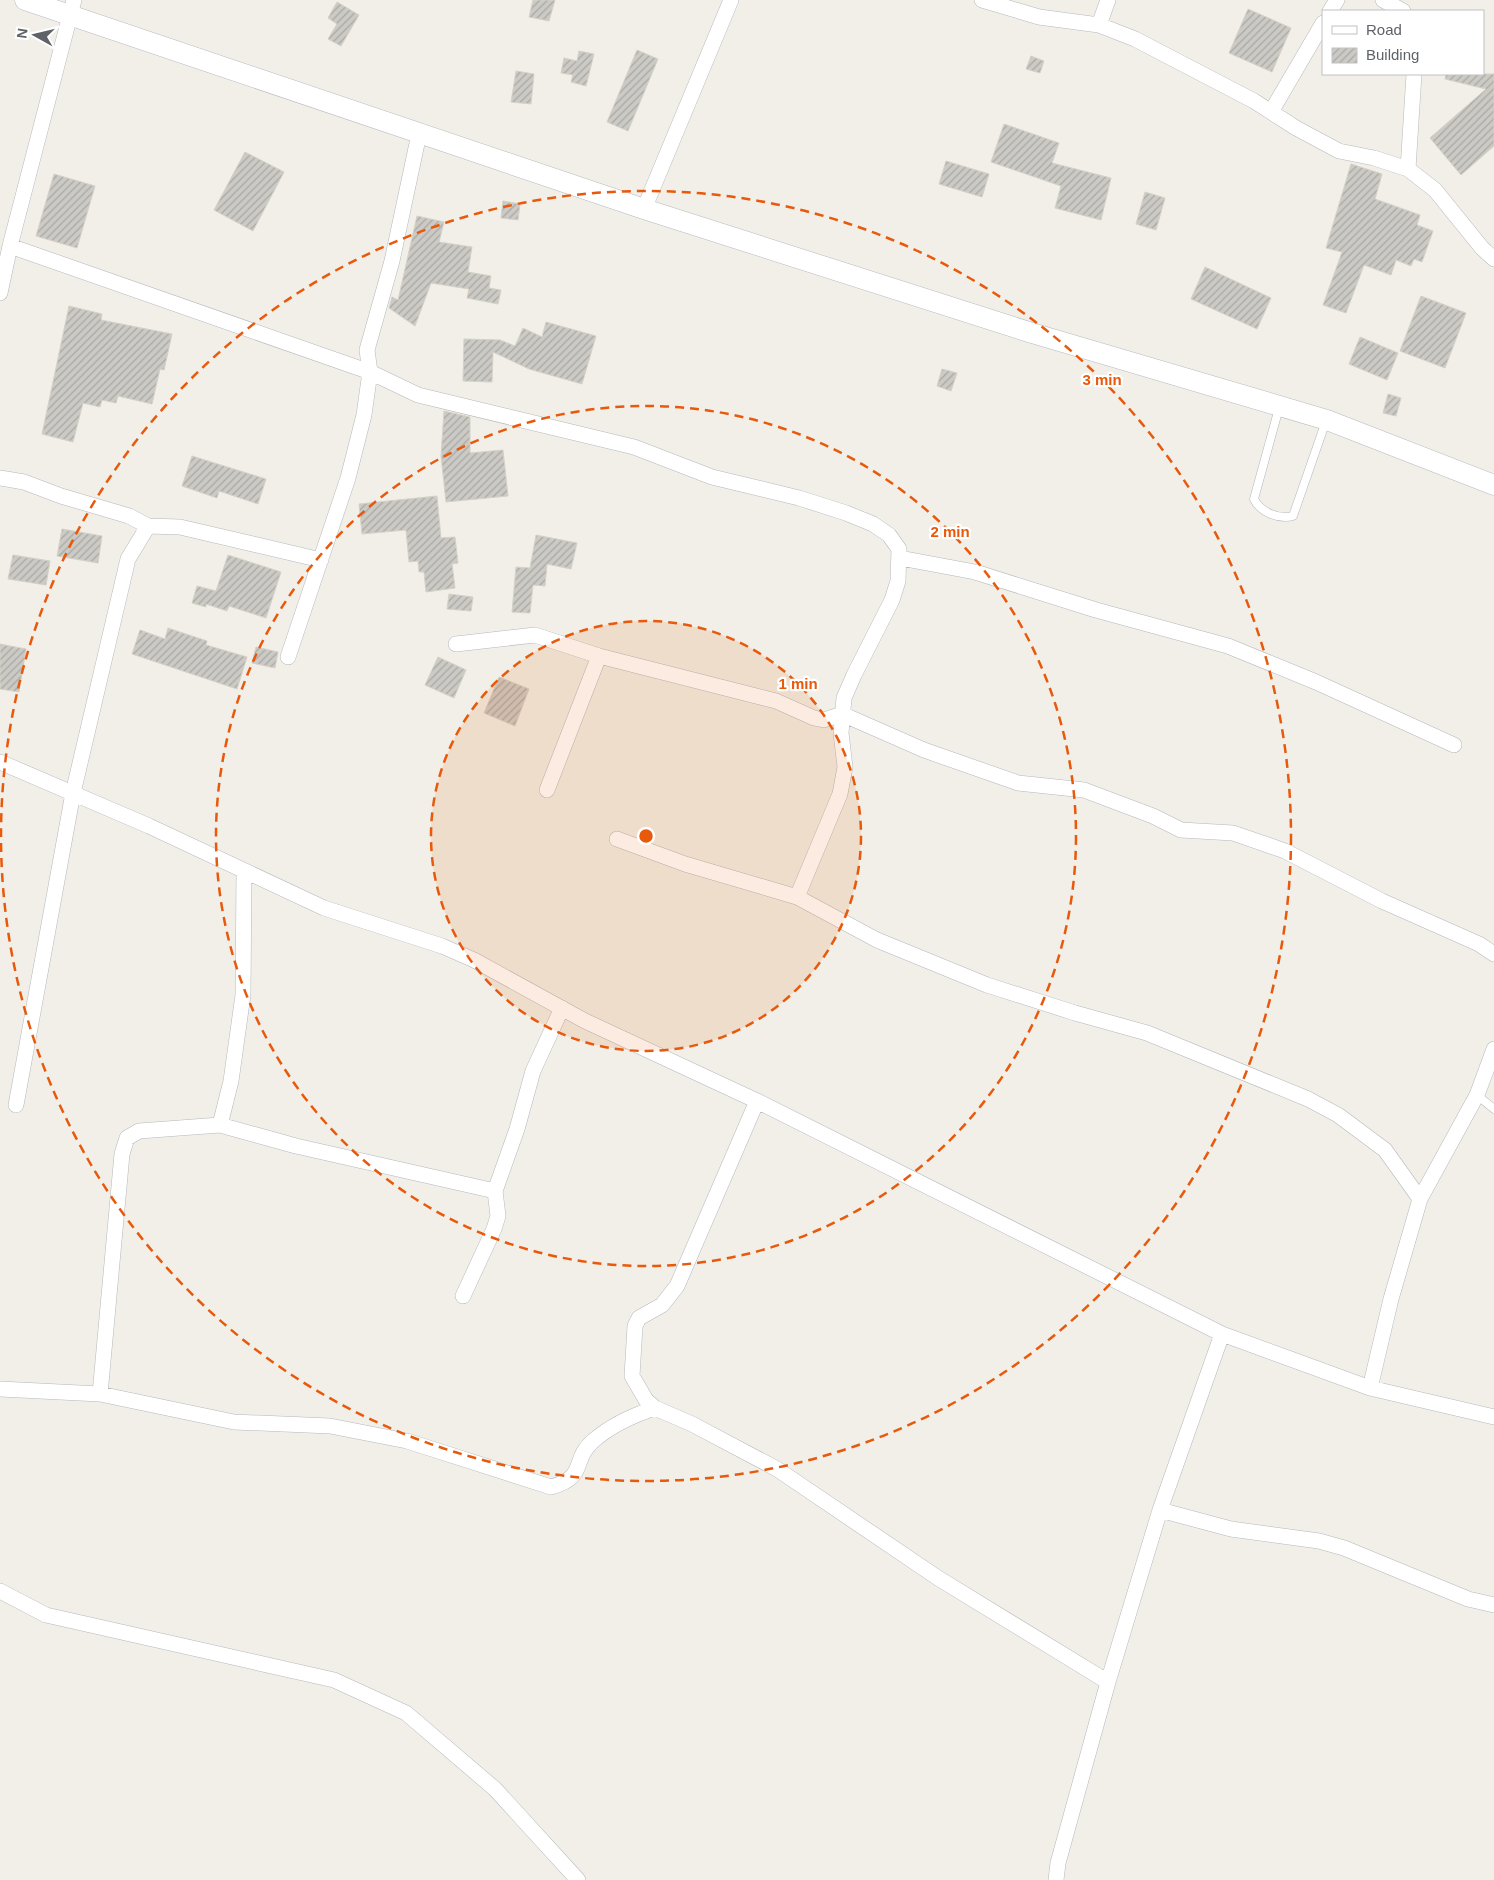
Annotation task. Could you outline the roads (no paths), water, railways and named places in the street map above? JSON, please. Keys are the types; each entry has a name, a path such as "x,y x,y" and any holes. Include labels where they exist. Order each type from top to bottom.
{"main road":[{"path":"25,0 71,8 419,134 644,209 1032,333 1326,420 1494,485"}],"street":[{"path":"644,209 731,0"},
{"path":"982,0 1039,17 1099,25 1135,39 1254,101 1339,150 1374,158 1408,169 1435,190 1482,248 1494,259"},
{"path":"1099,25 1108,0"},
{"path":"1383,0 1401,10"},
{"path":"0,293 10,246 71,8"},
{"path":"1271,112 1322,25"},
{"path":"1408,169 1414,75"},
{"path":"288,657 348,478 364,415 370,372 367,350 392,261 419,134"},
{"path":"10,246 370,372 418,395 634,447 712,477 799,498 846,514 873,524 890,535 899,548 898,581 892,600 844,698 841,744 845,767 840,794 797,897"},
{"path":"0,478 24,482 61,496 129,516 148,526 180,527 321,560"},
{"path":"16,1105 73,793 128,559 148,526"},
{"path":"900,558 975,572 1096,610 1228,646 1316,682 1454,745"},
{"path":"456,644 535,635 599,656 776,700 819,719 824,720 842,714 924,750 1018,782 1084,790 1153,816 1181,830 1233,833 1285,851 1382,901 1479,944 1494,954"},
{"path":"548,790 599,656"},
{"path":"0,762 149,826 324,908 450,950 482,964 562,1008 756,1101 1222,1334 1370,1388 1494,1417"},
{"path":"618,839 685,864 797,897 877,940 987,985 1075,1013 1147,1033 1308,1099 1338,1115 1385,1150 1420,1199"},
{"path":"220,1125 230,1081 243,995 244,871"},
{"path":"463,1296 498,1216 495,1191 517,1129 533,1072 562,1008"},
{"path":"1370,1388 1391,1299 1420,1199 1478,1095 1494,1049"},
{"path":"756,1101 677,1286 662,1305 639,1318 635,1326 631,1354 632,1376 638,1389 655,1408 692,1424 777,1470 938,1578 1108,1682"},
{"path":"100,1394 122,1154 127,1138 139,1131 220,1125 296,1146 495,1191"},
{"path":"1056,1880 1058,1863 1108,1682 1160,1510 1222,1334"},
{"path":"0,1388 100,1394 234,1422 311,1423 384,1435 551,1487 567,1483 572,1479 592,1441 634,1414 655,1408"},
{"path":"1160,1510 1231,1528 1319,1541 1344,1548 1468,1599 1494,1605"},
{"path":"0,1591 46,1615 334,1680 406,1714 495,1789 578,1880"}],"lane":[{"path":"1280,406 1254,499 1263,510 1275,516 1293,516 1326,420"},
{"path":"1478,1095 1494,1109"}]}
